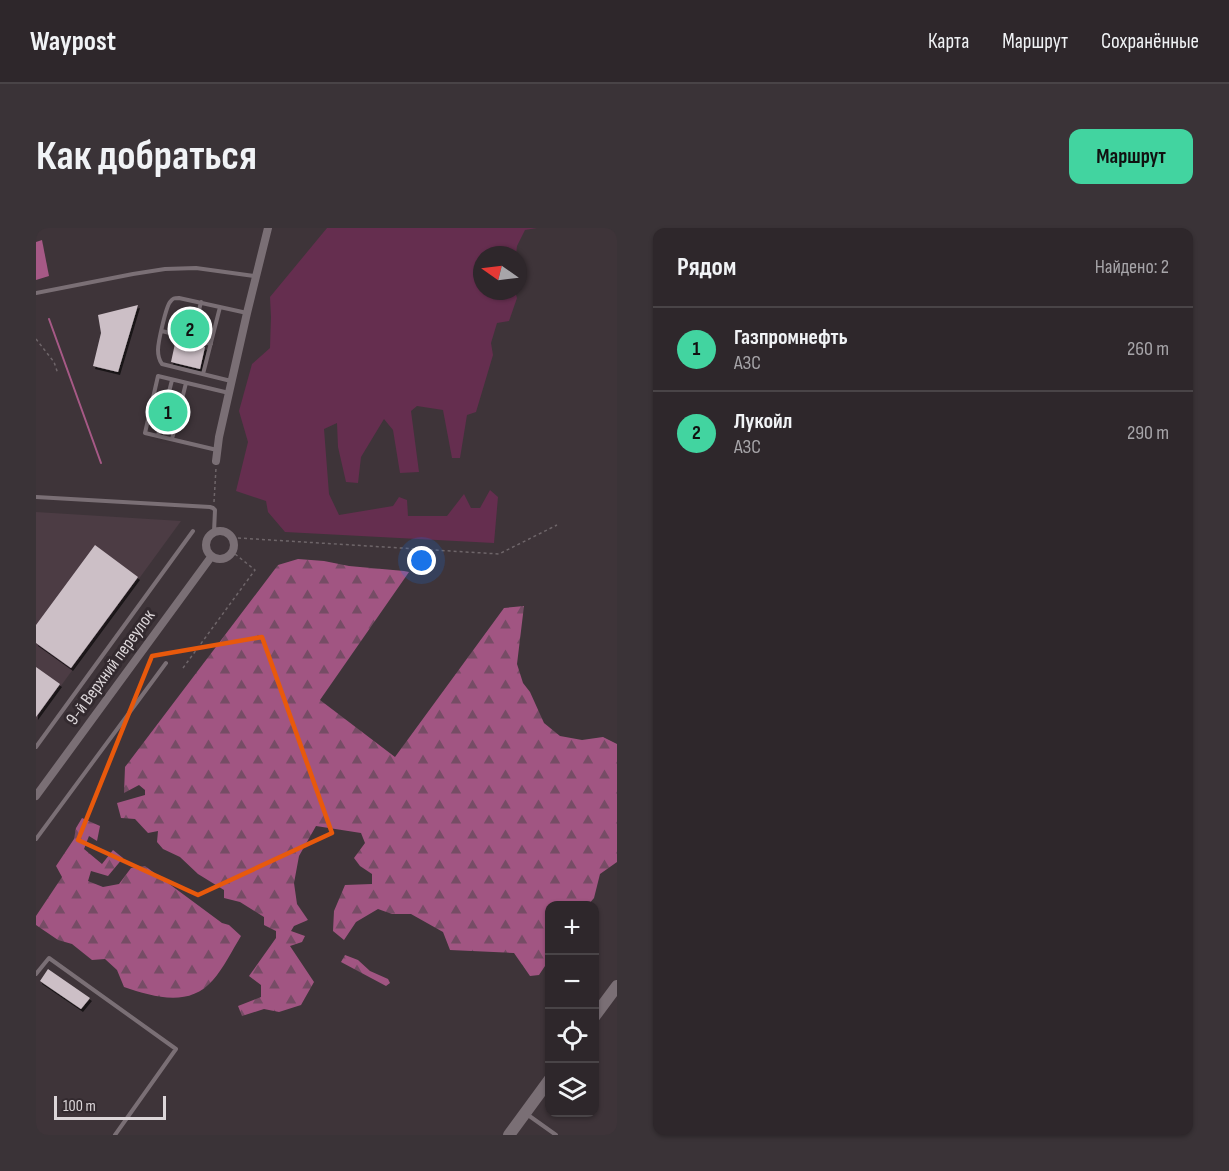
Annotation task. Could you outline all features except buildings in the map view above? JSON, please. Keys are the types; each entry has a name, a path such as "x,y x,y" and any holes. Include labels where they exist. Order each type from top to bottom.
{"street":[{"path":"216,461 266,230"},
{"path":"214,532 226,532 234,541 232,552 223,560 217,560 207,553 206,541 214,532"},
{"name":"9-й Верхний переулок","path":"36,796 211,557"},
{"path":"599,1010 617,986"},
{"path":"509,1135 545,1085"}],"lane":[{"path":"36,293 165,268 196,268 255,276"},
{"path":"232,381 162,364 158,350 168,303 173,298 179,298 247,313"},
{"path":"192,339 201,302"},
{"path":"203,374 220,307"},
{"path":"162,331 211,344"},
{"path":"217,450 145,433 158,376 230,393"},
{"path":"158,436 172,380"},
{"path":"172,440 186,383"},
{"path":"36,496 213,508 214,532"},
{"path":"36,747 193,531"},
{"path":"36,839 166,663"},
{"path":"36,827 42,831"},
{"path":"36,975 49,958 176,1049 115,1135"},
{"path":"525,1113 556,1135"}],"path":[{"path":"36,339 54,362 58,374"},
{"path":"213,508 216,461"},
{"path":"238,538 500,554 557,525"},
{"path":"183,668 255,570 235,554"}],"highlighted area":[{"path":"262,637 332,833 198,895 78,840 152,656"}],"shaded area":[{"path":"327,228 537,228 525,230 517,246 473,246 473,300 516,300 509,321 497,323 491,343 493,355 476,412 467,415 460,458 452,458 443,410 417,406 411,411 419,472 400,473 393,430 384,419 361,457 358,483 346,482 338,447 337,423 324,429 329,494 339,515 393,506 399,497 407,500 408,516 447,516 464,494 471,508 480,508 490,490 498,497 494,543 285,532 268,512 266,501 236,491 248,442 239,411 252,364 270,348 270,297"},
{"path":"42,240 49,276 36,280 36,242"},
{"path":"36,512 181,521 36,720"}],"green space":[{"path":"298,559 409,572 320,700 395,757 504,608 524,606 517,664 523,683 530,692 544,723 560,736 582,740 603,737 617,744 617,862 600,874 591,901 545,901 545,966 539,975 530,976 514,953 450,950 443,932 411,914 392,914 378,909 356,922 344,940 333,931 334,911 345,885 372,884 372,874 360,866 354,858 365,843 361,833 316,826 299,856 294,883 297,904 308,920 294,926 291,931 305,936 302,942 290,946 314,982 301,1005 279,1012 264,1009 242,1016 238,1006 261,997 261,985 249,976 276,938 276,931 264,925 264,917 240,902 224,898 224,890 198,874 180,857 163,849 157,842 158,831 148,833 135,819 121,818 117,803 145,795 145,790 139,785 124,793 125,767 278,565"},
{"path":"82,818 100,826 97,841 89,836 84,849 102,864 113,850 123,858 108,876 91,871 88,881 103,887 119,884 131,868 145,866 222,923 229,925 241,936 220,970 204,989 182,997 171,998 124,987 117,970 105,959 92,960 72,944 58,940 36,925 36,916 62,877 56,866 74,839 76,828"},
{"path":"345,955 358,960 370,971 388,979 390,983 386,986 341,962"}],"waterway":[{"path":"49,319 101,463"}],"place":[{"name":"Лукойл","path":"190,329"},
{"name":"Газпромнефть","path":"168,412"}]}
